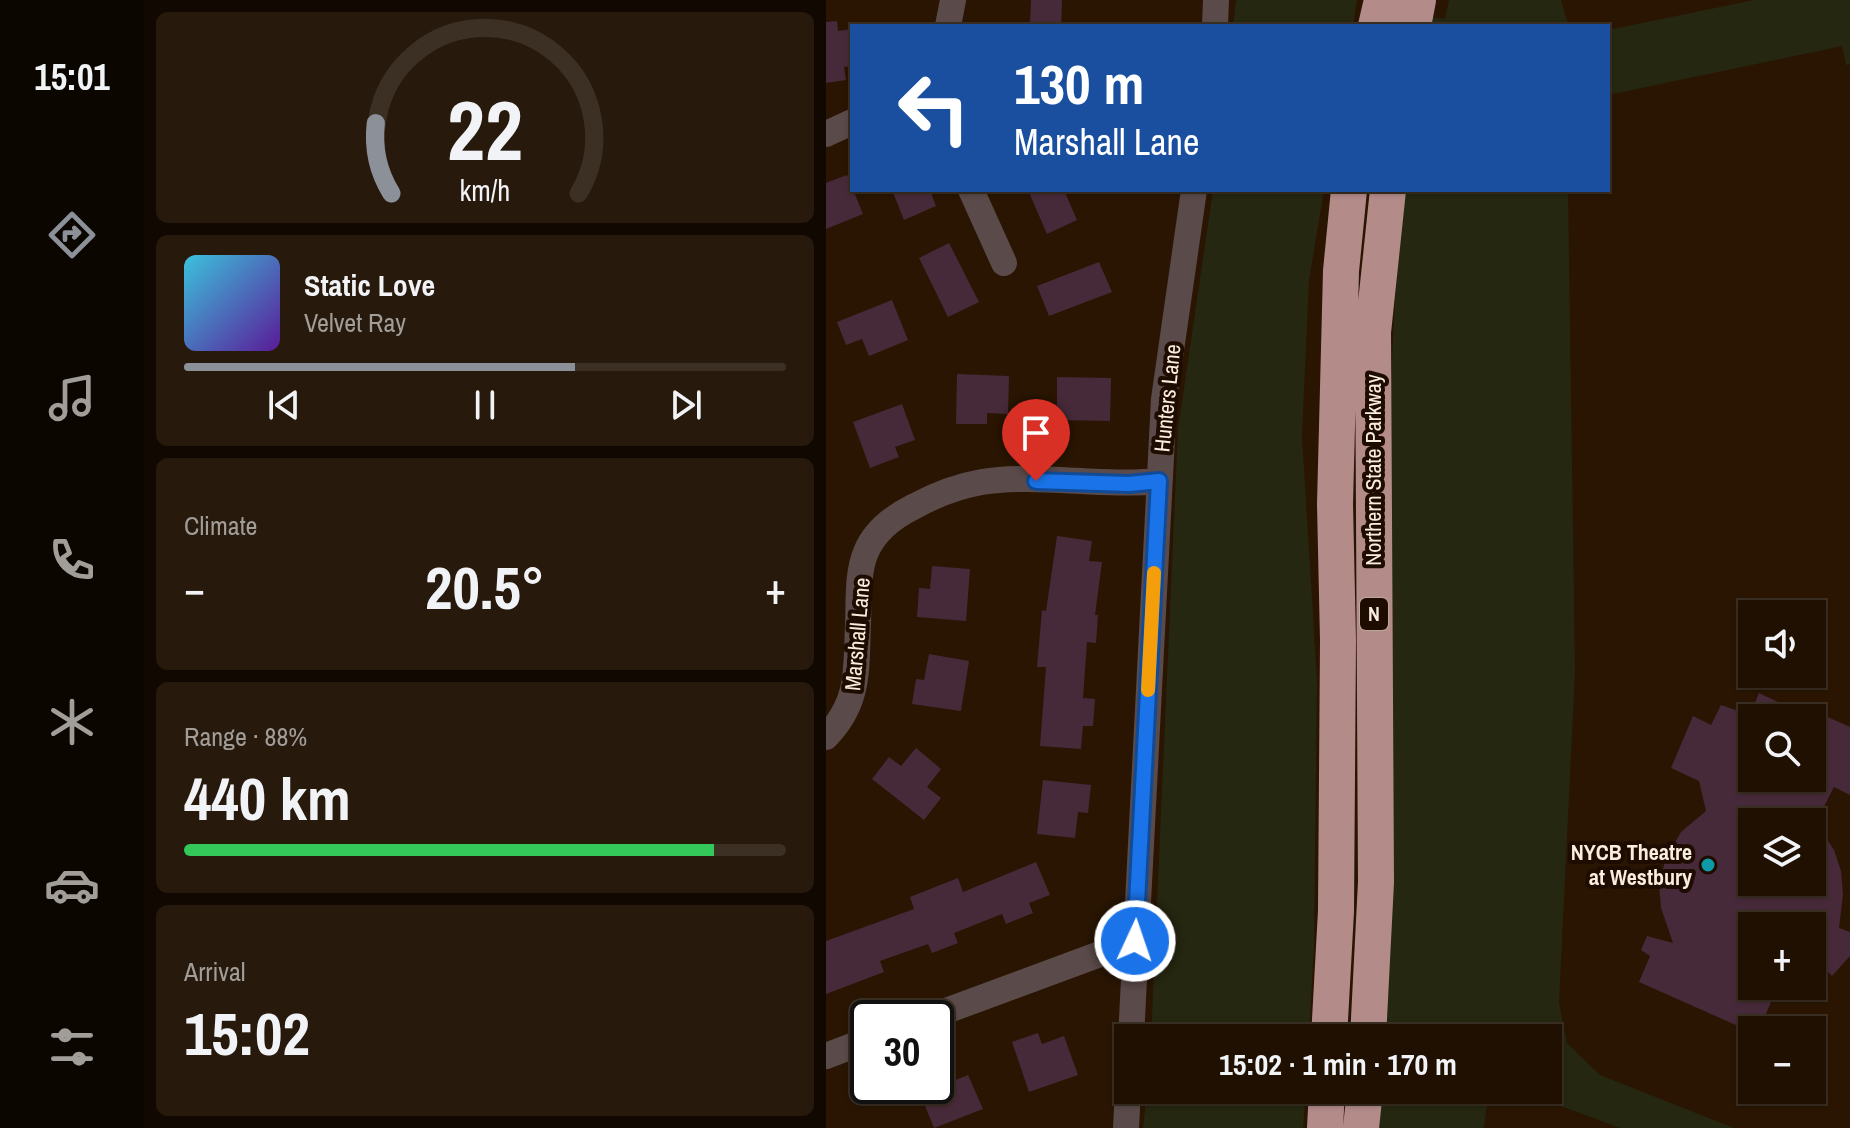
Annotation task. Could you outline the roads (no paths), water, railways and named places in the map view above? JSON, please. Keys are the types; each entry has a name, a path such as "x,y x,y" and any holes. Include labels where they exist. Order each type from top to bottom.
{"highway":[{"path":"1376,24 1382,0"},
{"path":"1413,24 1418,0"},
{"name":"Northern State Parkway","path":"1330,1024 1336,895 1338,640 1335,504 1341,271 1349,192"},
{"name":"Northern State Parkway","path":"1369,1024 1376,882 1373,332 1388,192"},
{"path":"1325,1128 1326,1104"},
{"path":"1361,1128 1364,1104"}],"street":[{"path":"948,24 953,0"},
{"path":"1215,24 1216,0"},
{"path":"826,134 850,123"},
{"path":"972,192 1004,263"},
{"name":"Hunters Lane","path":"1132,1024 1164,399 1194,192"},
{"name":"Marshall Lane","path":"826,737 842,720 853,697 860,581 865,554 876,534 898,514 940,493 983,482 1129,484 1159,481"},
{"path":"954,1008 1135,941"},
{"path":"826,1056 850,1047"},
{"path":"1126,1128 1127,1104"}],"place":[{"name":"NYCB Theatre at Westbury","path":"1708,865"}]}
